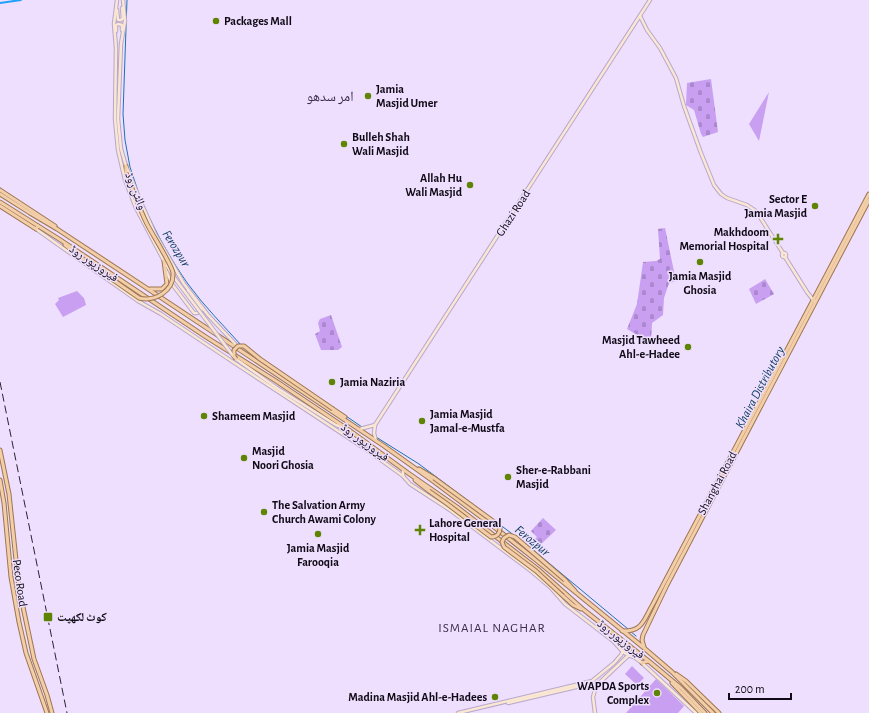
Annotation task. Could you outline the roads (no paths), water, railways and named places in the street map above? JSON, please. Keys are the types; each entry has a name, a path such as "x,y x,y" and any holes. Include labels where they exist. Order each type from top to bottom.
{"main road":[{"path":"118,0 116,18 120,20 122,18 123,0"},
{"name":"والٹن روڈ","path":"118,0 114,22 116,41 115,119 118,150 125,180 136,208 164,261 176,280 236,359 277,388 336,425 349,430"},
{"name":"والٹن روڈ","path":"123,0 125,21 122,39 118,119 121,149 126,166 155,234 188,289 208,315 242,351"},
{"name":"Ghazi Road","path":"375,425 649,1"},
{"path":"640,16 647,30 660,48 676,78 692,130 714,185 724,196 747,205 756,211 783,253 782,256 785,257 814,301"},
{"path":"116,41 116,27 118,24 122,26 122,39"},
{"path":"59,240 70,250 139,298 150,299 164,293 172,281 172,269 147,225 126,173 126,166"},
{"path":"0,190 31,212"},
{"path":"0,194 31,212"},
{"name":"Shanghai Road","path":"644,648 642,640 643,635 868,197"},
{"name":"فیروزپور روڈ","path":"0,202 189,327 276,381 349,430 493,533 544,574 584,610 667,677 705,713"},
{"path":"0,206 37,227 138,301 161,314 367,450 403,476 410,484 450,510 530,571 556,593 565,604 613,641 624,652 642,663 696,713"},
{"name":"فیروزپور روڈ","path":"31,212 360,429 490,523 644,648 672,672 714,713"},
{"path":"148,289 159,289 165,287 167,281 164,261"},
{"path":"165,268 173,285 194,313 198,313 201,309 187,292 188,289"},
{"name":"Shanghai Road","path":"622,631 634,630 639,627 643,621 814,301"},
{"path":"236,359 234,356 234,350 238,346 244,346 333,409 353,425"},
{"path":"360,429 375,425 374,433 376,441"},
{"name":"Peco Road","path":"0,450 10,502 19,588 34,659 52,713"},
{"path":"408,473 424,488 492,537 499,533 500,528 497,524 434,478 410,465"},
{"path":"403,476 404,470"},
{"name":"Peco Road","path":"0,480 4,503 11,577 19,622 26,653 47,713"},
{"path":"421,491 424,488"},
{"path":"4,503 10,502"},
{"path":"578,595 572,586 515,537 509,535 504,538 502,542 504,547 528,565 573,605 584,610"},
{"path":"458,713 592,681 614,663 624,652 623,641"},
{"path":"595,713 593,697 596,686 628,655 636,651"},
{"path":"642,663 648,661"},
{"path":"672,672 679,675 719,713"},
{"path":"667,677 701,713"},
{"path":"37,683 42,682"},
{"path":"466,713 589,684 596,686"}],"waterway":[{"path":"0,3 21,0"},
{"name":"Ferozpur","path":"127,0 123,114 125,140 130,167 142,203"},
{"name":"Ferozpur","path":"144,206 164,246 188,284 207,308 241,345"},
{"name":"Ferozpur","path":"261,358 362,427"},
{"name":"Ferozpur","path":"376,437 419,464 515,536"},
{"name":"Ferozpur","path":"532,549 628,629"},
{"name":"Ferozpur","path":"630,631 636,636"}],"railway":[{"path":"0,382 67,713"}],"place":[{"name":"Packages Mall","path":"216,21"},
{"name":"Jamia Masjid Umer","path":"368,96"},
{"name":"Bulleh Shah Wali Masjid","path":"344,144"},
{"name":"Allah Hu Wali Masjid","path":"470,185"},
{"name":"Sector E Jamia Masjid","path":"815,206"},
{"name":"Makhdoom Memorial Hospital","path":"778,239"},
{"name":"Jamia Masjid Ghosia","path":"700,262"},
{"name":"Masjid Tawheed Ahl-e-Hadee","path":"688,347"},
{"name":"Jamia Naziria","path":"332,382"},
{"name":"Shameem Masjid","path":"204,416"},
{"name":"Jamia Masjid Jamal-e-Mustfa","path":"422,421"},
{"name":"Masjid Noori Ghosia","path":"244,458"},
{"name":"Sher-e-Rabbani Masjid","path":"508,477"},
{"name":"The Salvation Army Church Awami Colony","path":"264,512"},
{"name":"Lahore General Hospital","path":"420,530"},
{"name":"Jamia Masjid Farooqia","path":"318,534"},
{"name":"کوٹ لکھپت","path":"48,617"},
{"name":"WAPDA Sports Complex","path":"657,693"},
{"name":"Madina Masjid Ahl-e-Hadees","path":"495,697"}],"district":[{"name":"امر سدھو","path":"330,96"},
{"name":"ISMAIAL NAGHAR","path":"492,627"}],"water label":[{"name":"Khaira Distributory","path":"759,387"}]}
